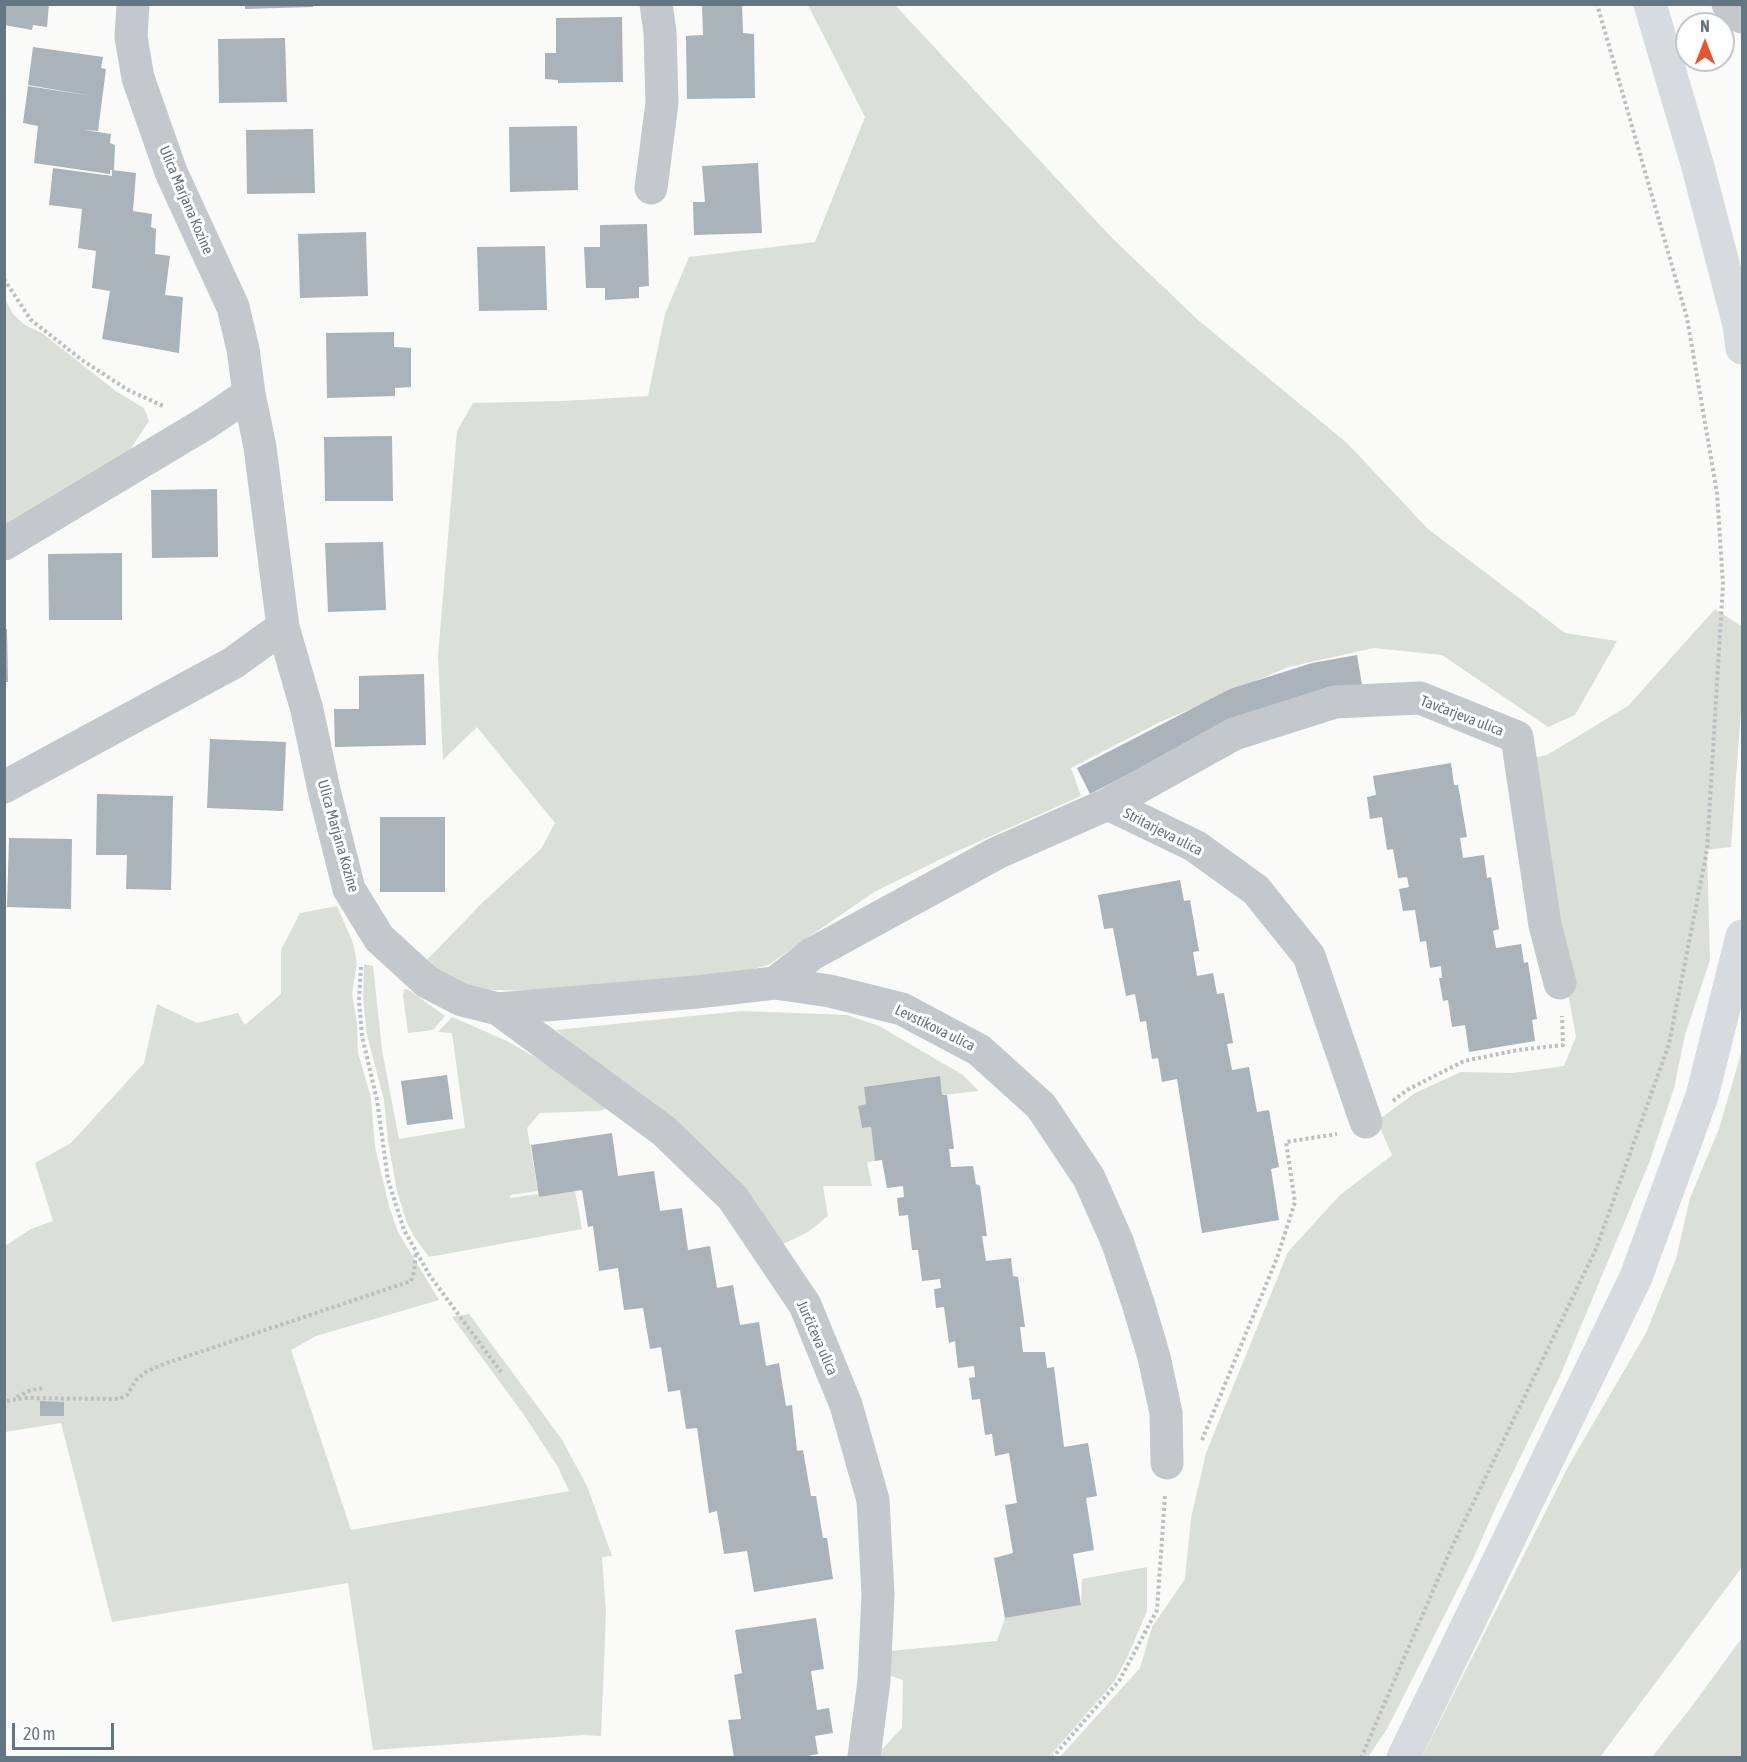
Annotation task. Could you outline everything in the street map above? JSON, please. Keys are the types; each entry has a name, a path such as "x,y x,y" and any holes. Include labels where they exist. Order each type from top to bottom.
{"main road":[{"path":"1650,4 1698,167 1743,348"},
{"path":"1403,1758 1636,1277 1702,1096 1743,936"}],"street":[{"name":"Ulica Marjana Kozine","path":"133,4 131,37 138,78 171,172 233,308 243,349 260,447 283,627 307,710 349,889 379,938 427,982 462,1000 498,1009"},
{"path":"651,188 662,103 660,32 656,4"},
{"path":"1728,4 1743,17"},
{"path":"4,544 206,423 249,394"},
{"path":"4,788 233,663 283,627"},
{"name":"Tavčarjeva ulica","path":"1108,804 1234,734 1335,702 1420,698 1517,738 1545,925 1560,983"},
{"name":"Stritarjeva ulica","path":"775,983 812,954 976,865 1108,804 1195,846 1256,890 1309,956 1366,1122"},
{"name":"Levstikova ulica","path":"498,1009 775,983 830,991 902,1009 979,1050 1041,1106 1089,1178 1118,1241 1159,1379 1166,1413 1167,1463"},
{"name":"Jurčičeva ulica","path":"498,1009 664,1131 733,1198 805,1305 846,1405 873,1500 878,1594 874,1681 864,1757"}],"path":[{"path":"1361,1758 1450,1551 1596,1249 1669,1044 1707,850 1723,584 1717,493 1687,318 1597,4"},
{"path":"4,279 31,320 82,360 128,390 171,410"},
{"path":"379,938 361,966 359,1000 362,1036 377,1100 388,1180 404,1230 430,1276 501,1372"},
{"path":"1052,1758 1119,1681 1157,1610 1167,1463 1199,1447 1277,1258 1295,1202 1286,1142 1354,1131 1407,1090 1464,1060 1563,1045"},
{"path":"6,1401 24,1398 119,1399 127,1395 136,1380 146,1372 164,1364 411,1281 416,1251"},
{"path":"6,1401 31,1390 44,1388"}],"shaded area":[{"path":"808,5 895,5 1112,238 1198,320 1347,443 1428,529 1565,633 1617,641 1575,715 1548,727 1442,655 1374,648 1288,667 1158,723 1071,768 1081,796 953,853 874,892 768,965 735,974 544,991 485,990 462,985 425,962 483,902 541,849 555,823 477,727 443,760 438,656 457,431 473,403 648,396 665,314 689,257 815,242 865,117"},
{"path":"4,297 13,314 25,325 42,333 117,392 144,408 149,421 125,457 4,531"},
{"path":"1715,609 1741,626 1741,709 1731,847 1707,850 1710,960 1685,1035 1674,1088 1649,1163 1560,1376 1473,1559 1387,1729 1368,1757 1059,1758 1140,1668 1152,1627 1185,1579 1191,1518 1206,1453 1288,1252 1339,1196 1392,1155 1377,1121 1415,1093 1461,1072 1513,1073 1564,1066 1576,1037 1526,759 1547,755 1628,706"},
{"path":"337,906 353,943 357,963 352,994 357,1023 358,1053 371,1098 375,1147 389,1206 398,1232 439,1300 316,1336 291,1350 351,1530 569,1491 558,1467 524,1415 452,1317 469,1314 561,1438 587,1486 612,1556 602,1557 606,1614 601,1736 584,1735 373,1750 348,1583 112,1622 61,1423 5,1432 5,1246 31,1229 53,1221 35,1163 71,1143 144,1063 157,1004 197,1023 238,1013 245,1025 281,994 281,950 300,913"},
{"path":"364,964 373,966 382,1050 399,1139 465,1128 452,1033 438,1032 452,1017 507,1041 552,1067 611,1107 599,1111 540,1113 527,1128 538,1191 510,1195 510,1198 538,1194 539,1197 575,1191 582,1229 429,1257 407,1223 397,1191 388,1141 384,1100 367,1035 363,999"},
{"path":"404,989 409,990 445,1016 433,1030 408,1033"},
{"path":"741,1011 847,1015 879,1026 963,1075 979,1091 942,1095 939,1076 864,1087 866,1104 858,1106 862,1128 871,1127 875,1161 867,1162 872,1186 823,1186 828,1216 808,1232 777,1247 678,1133 556,1030"},
{"path":"1742,1050 1742,1567 1600,1757 1422,1757 1569,1465 1646,1333 1676,1259 1690,1198 1719,1129"},
{"path":"1147,1567 1147,1611 1127,1658 1114,1682 1049,1757 874,1758 902,1728 903,1680 879,1672 879,1652 997,1641 1005,1618 1081,1605 1082,1579"},
{"path":"1742,1638 1742,1757 1652,1757 1689,1710"}],"building":[{"path":"4,4 49,4 47,27 33,25 32,30 4,25"},
{"path":"245,4 313,4 313,7 245,9"},
{"path":"702,4 742,4 743,33 754,34 755,98 687,99 686,36 703,35"},
{"path":"622,17 623,82 558,83 558,80 545,79 545,53 556,53 556,18"},
{"path":"285,38 287,102 219,103 218,39"},
{"path":"33,47 103,57 101,68 106,69 98,131 84,130 111,134 110,143 115,145 114,170 110,170 110,174 34,163 38,126 23,123 28,86 92,96 28,85"},
{"path":"577,126 578,190 510,192 509,127"},
{"path":"313,129 315,193 247,194 246,130"},
{"path":"758,163 762,233 694,235 693,202 705,202 702,166"},
{"path":"53,168 112,176 112,170 136,173 133,211 152,214 151,227 156,229 155,254 170,256 165,295 183,297 179,353 102,339 110,291 92,288 96,251 78,248 82,209 49,205"},
{"path":"647,224 649,286 639,287 639,298 605,300 605,288 586,288 584,247 600,247 600,225"},
{"path":"366,232 368,296 300,298 298,234"},
{"path":"545,246 547,310 479,311 477,247"},
{"path":"394,332 394,347 411,348 411,387 395,388 395,396 327,398 326,333"},
{"path":"392,436 393,501 325,501 324,437"},
{"path":"217,489 218,557 152,558 151,490"},
{"path":"383,542 386,610 328,612 325,543"},
{"path":"122,553 122,620 49,620 48,554"},
{"path":"4,629 7,629 8,682 4,682"},
{"path":"1357,655 1362,685 1242,716 1090,794 1077,768 1230,689 1312,663"},
{"path":"424,674 426,745 335,747 334,709 359,709 359,676"},
{"path":"210,739 286,742 283,811 207,808"},
{"path":"1451,763 1454,785 1458,785 1467,837 1460,838 1463,858 1484,855 1487,878 1491,877 1499,929 1493,931 1496,948 1521,944 1524,963 1528,962 1537,1019 1532,1020 1535,1041 1469,1052 1465,1025 1452,1027 1448,1000 1443,1001 1439,978 1442,978 1441,966 1430,968 1426,941 1420,942 1415,910 1403,911 1399,889 1409,887 1407,877 1398,878 1393,849 1387,850 1382,817 1370,819 1367,797 1376,795 1373,776"},
{"path":"97,794 173,796 171,890 126,889 127,855 96,855"},
{"path":"380,817 445,817 445,892 380,892"},
{"path":"9,838 72,839 71,909 7,907"},
{"path":"1180,880 1184,901 1190,900 1199,951 1193,952 1197,976 1213,973 1217,994 1224,993 1233,1043 1227,1044 1232,1070 1249,1067 1257,1112 1269,1110 1279,1167 1271,1169 1279,1220 1202,1233 1177,1079 1162,1082 1158,1058 1152,1059 1146,1021 1140,1022 1135,994 1126,996 1113,928 1104,929 1098,895"},
{"path":"447,1075 453,1119 407,1125 401,1081"},
{"path":"940,1076 942,1095 947,1095 954,1149 949,1149 951,1167 973,1166 976,1184 980,1186 987,1236 982,1236 986,1261 1011,1258 1013,1276 1018,1277 1025,1327 1020,1327 1023,1352 1045,1352 1047,1368 1054,1367 1064,1447 1088,1443 1097,1496 1086,1498 1094,1550 1073,1554 1081,1605 1005,1618 994,1558 1013,1553 1005,1505 1017,1503 1009,1453 995,1456 992,1434 985,1435 980,1399 972,1400 969,1378 975,1377 974,1366 958,1368 955,1341 949,1343 944,1307 936,1308 934,1289 941,1288 940,1279 922,1281 918,1250 912,1250 908,1215 899,1216 897,1198 904,1197 903,1186 887,1188 882,1160 875,1161 871,1127 862,1128 858,1106 866,1104 864,1087"},
{"path":"612,1133 618,1176 654,1171 660,1211 682,1208 688,1250 710,1246 717,1288 733,1285 740,1325 759,1322 766,1366 779,1363 786,1406 792,1405 797,1451 803,1450 811,1496 816,1496 823,1538 827,1538 833,1579 754,1592 747,1551 724,1554 717,1511 709,1513 697,1428 686,1429 680,1390 668,1392 661,1347 650,1349 643,1308 624,1310 618,1268 599,1271 593,1226 588,1227 582,1190 539,1197 531,1145"},
{"path":"40,1401 64,1402 64,1416 40,1416"},
{"path":"816,1618 824,1669 811,1671 817,1710 829,1708 833,1733 815,1736 818,1754 808,1756 808,1758 734,1758 728,1720 741,1719 734,1675 742,1673 735,1630"}]}
